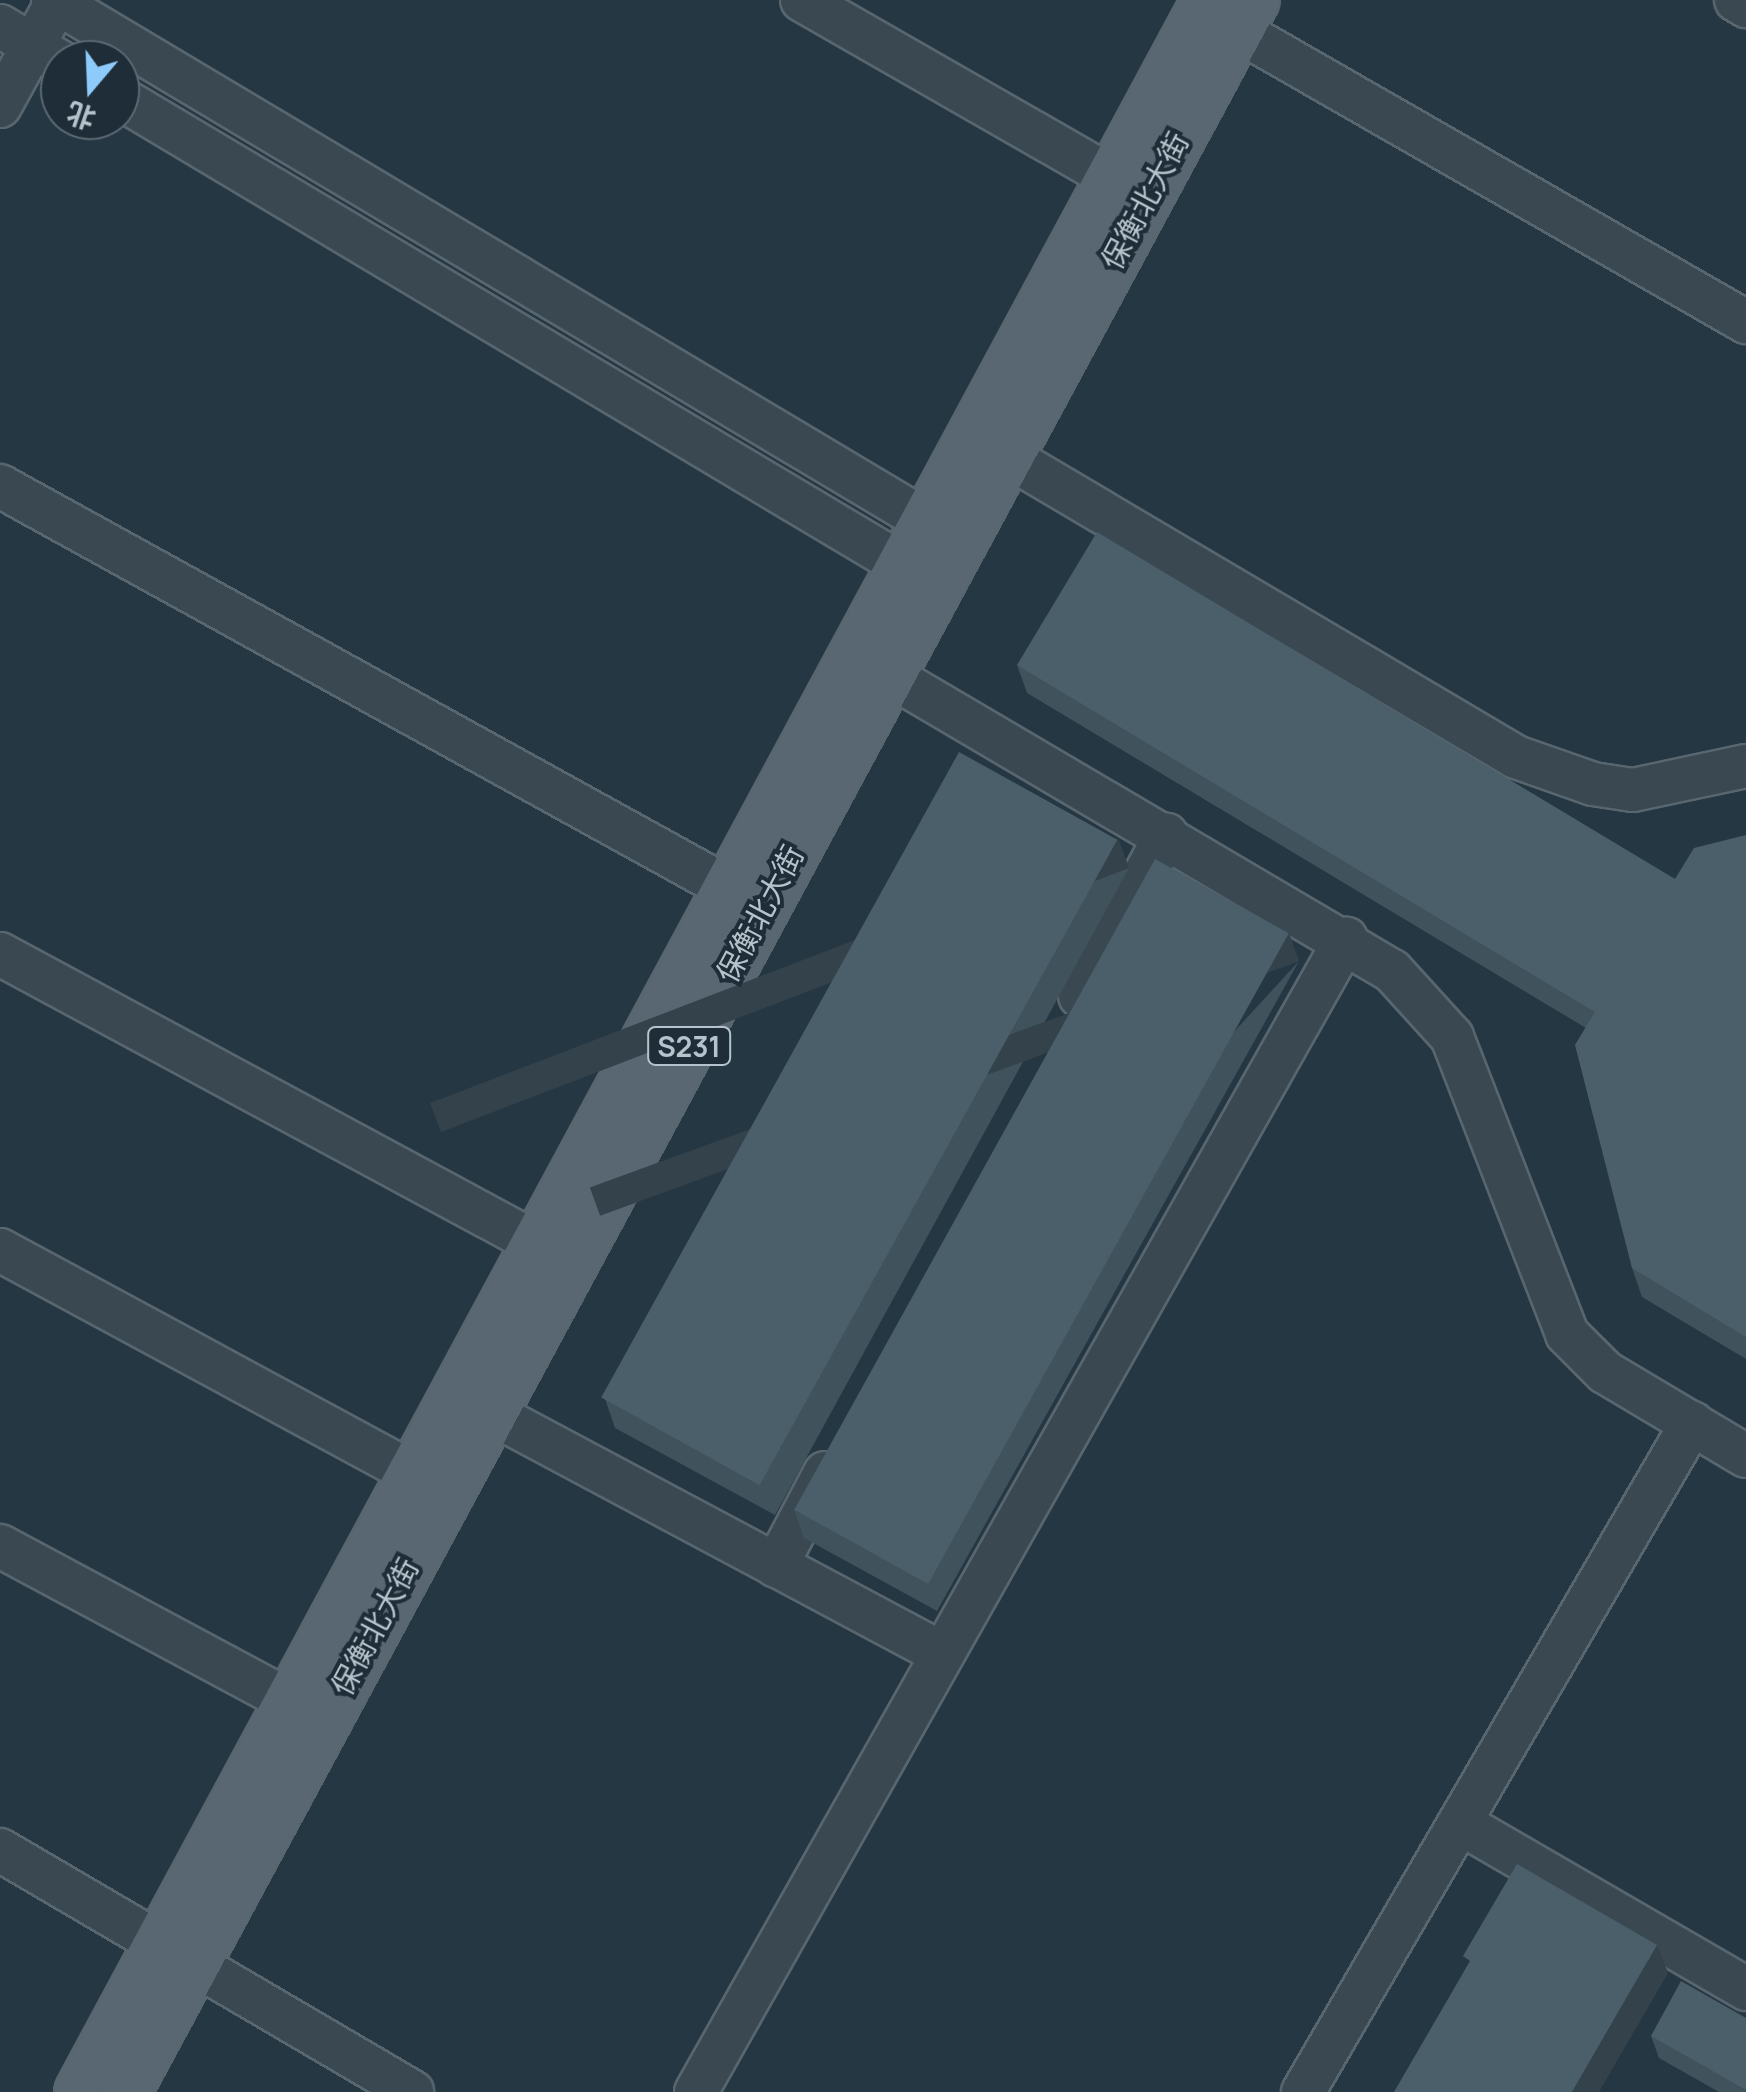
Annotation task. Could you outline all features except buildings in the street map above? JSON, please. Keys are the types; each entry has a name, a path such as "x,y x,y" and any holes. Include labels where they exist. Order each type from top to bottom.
{"main road":[{"name":"保衡北大街","path":"124,2092 177,1954 291,1702 730,889 932,554 1114,178 1233,10"},
{"name":"保衡北大街","path":"81,2092 177,1954 490,1413 889,675 932,554 1007,456 1233,10"}],"street":[{"path":"802,0 1114,178"},
{"path":"1736,0 1746,6"},
{"path":"0,106 56,1 932,554"},
{"path":"1233,10 1746,322"},
{"path":"140,109 932,554"},
{"path":"1007,456 1516,757 1593,784 1633,790 1746,766"},
{"path":"0,486 730,889"},
{"path":"889,675 1346,939 1392,971 1452,1037 1567,1334 1605,1372 1746,1456"},
{"path":"1064,1026 1166,835"},
{"path":"696,2092 939,1652 1346,939"},
{"path":"0,954 538,1244"},
{"path":"0,1250 414,1474"},
{"path":"490,1413 939,1652"},
{"path":"1304,2092 1692,1423"},
{"path":"776,1566 841,1444"},
{"path":"0,1546 291,1702"},
{"path":"1460,1823 1746,1988"},
{"path":"0,1850 412,2092"}]}
